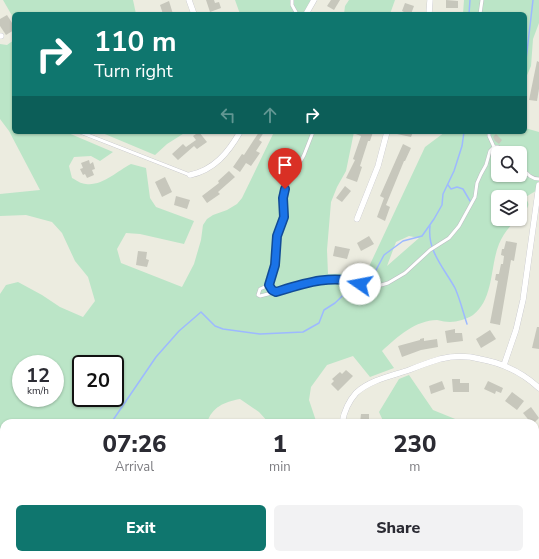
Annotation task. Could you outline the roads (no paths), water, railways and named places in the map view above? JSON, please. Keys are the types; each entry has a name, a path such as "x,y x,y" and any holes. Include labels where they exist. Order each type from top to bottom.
{"street":[{"path":"189,0 193,12"},
{"path":"307,12 314,0"},
{"path":"429,12 430,0"},
{"path":"190,175 204,171 216,163 227,152 239,134"},
{"path":"357,220 378,166 386,134"},
{"path":"504,365 516,330 523,300 539,185"},
{"path":"343,419 344,413 352,399 364,387 380,379 441,359 479,359 504,365 517,371 539,388"}],"lane":[{"path":"292,0 292,5 296,12"},
{"path":"480,12 482,0"},
{"path":"85,134 190,175"},
{"path":"276,292 272,290 269,285 275,265 277,236 284,217 283,198 285,189 304,154 312,134"},
{"path":"489,134 494,146"},
{"path":"269,285 260,289 258,295 264,296 322,281 346,279 371,288 388,283 405,274 430,250 449,238 459,226 475,197 480,174 486,165 491,150"},
{"path":"527,174 534,179 539,179"}],"waterway":[{"path":"469,12 470,0"},
{"path":"527,51 533,0"},
{"path":"114,419 156,357 179,331 201,312 215,326 223,329 260,334 303,332 319,323 324,310 335,303 363,276 375,272 384,255 403,241 422,236 442,205 443,194 454,171 462,146 464,134"},
{"path":"448,185 451,189 457,187 463,189 470,201"},
{"path":"430,226 431,243 437,259 455,288 467,324"}]}
